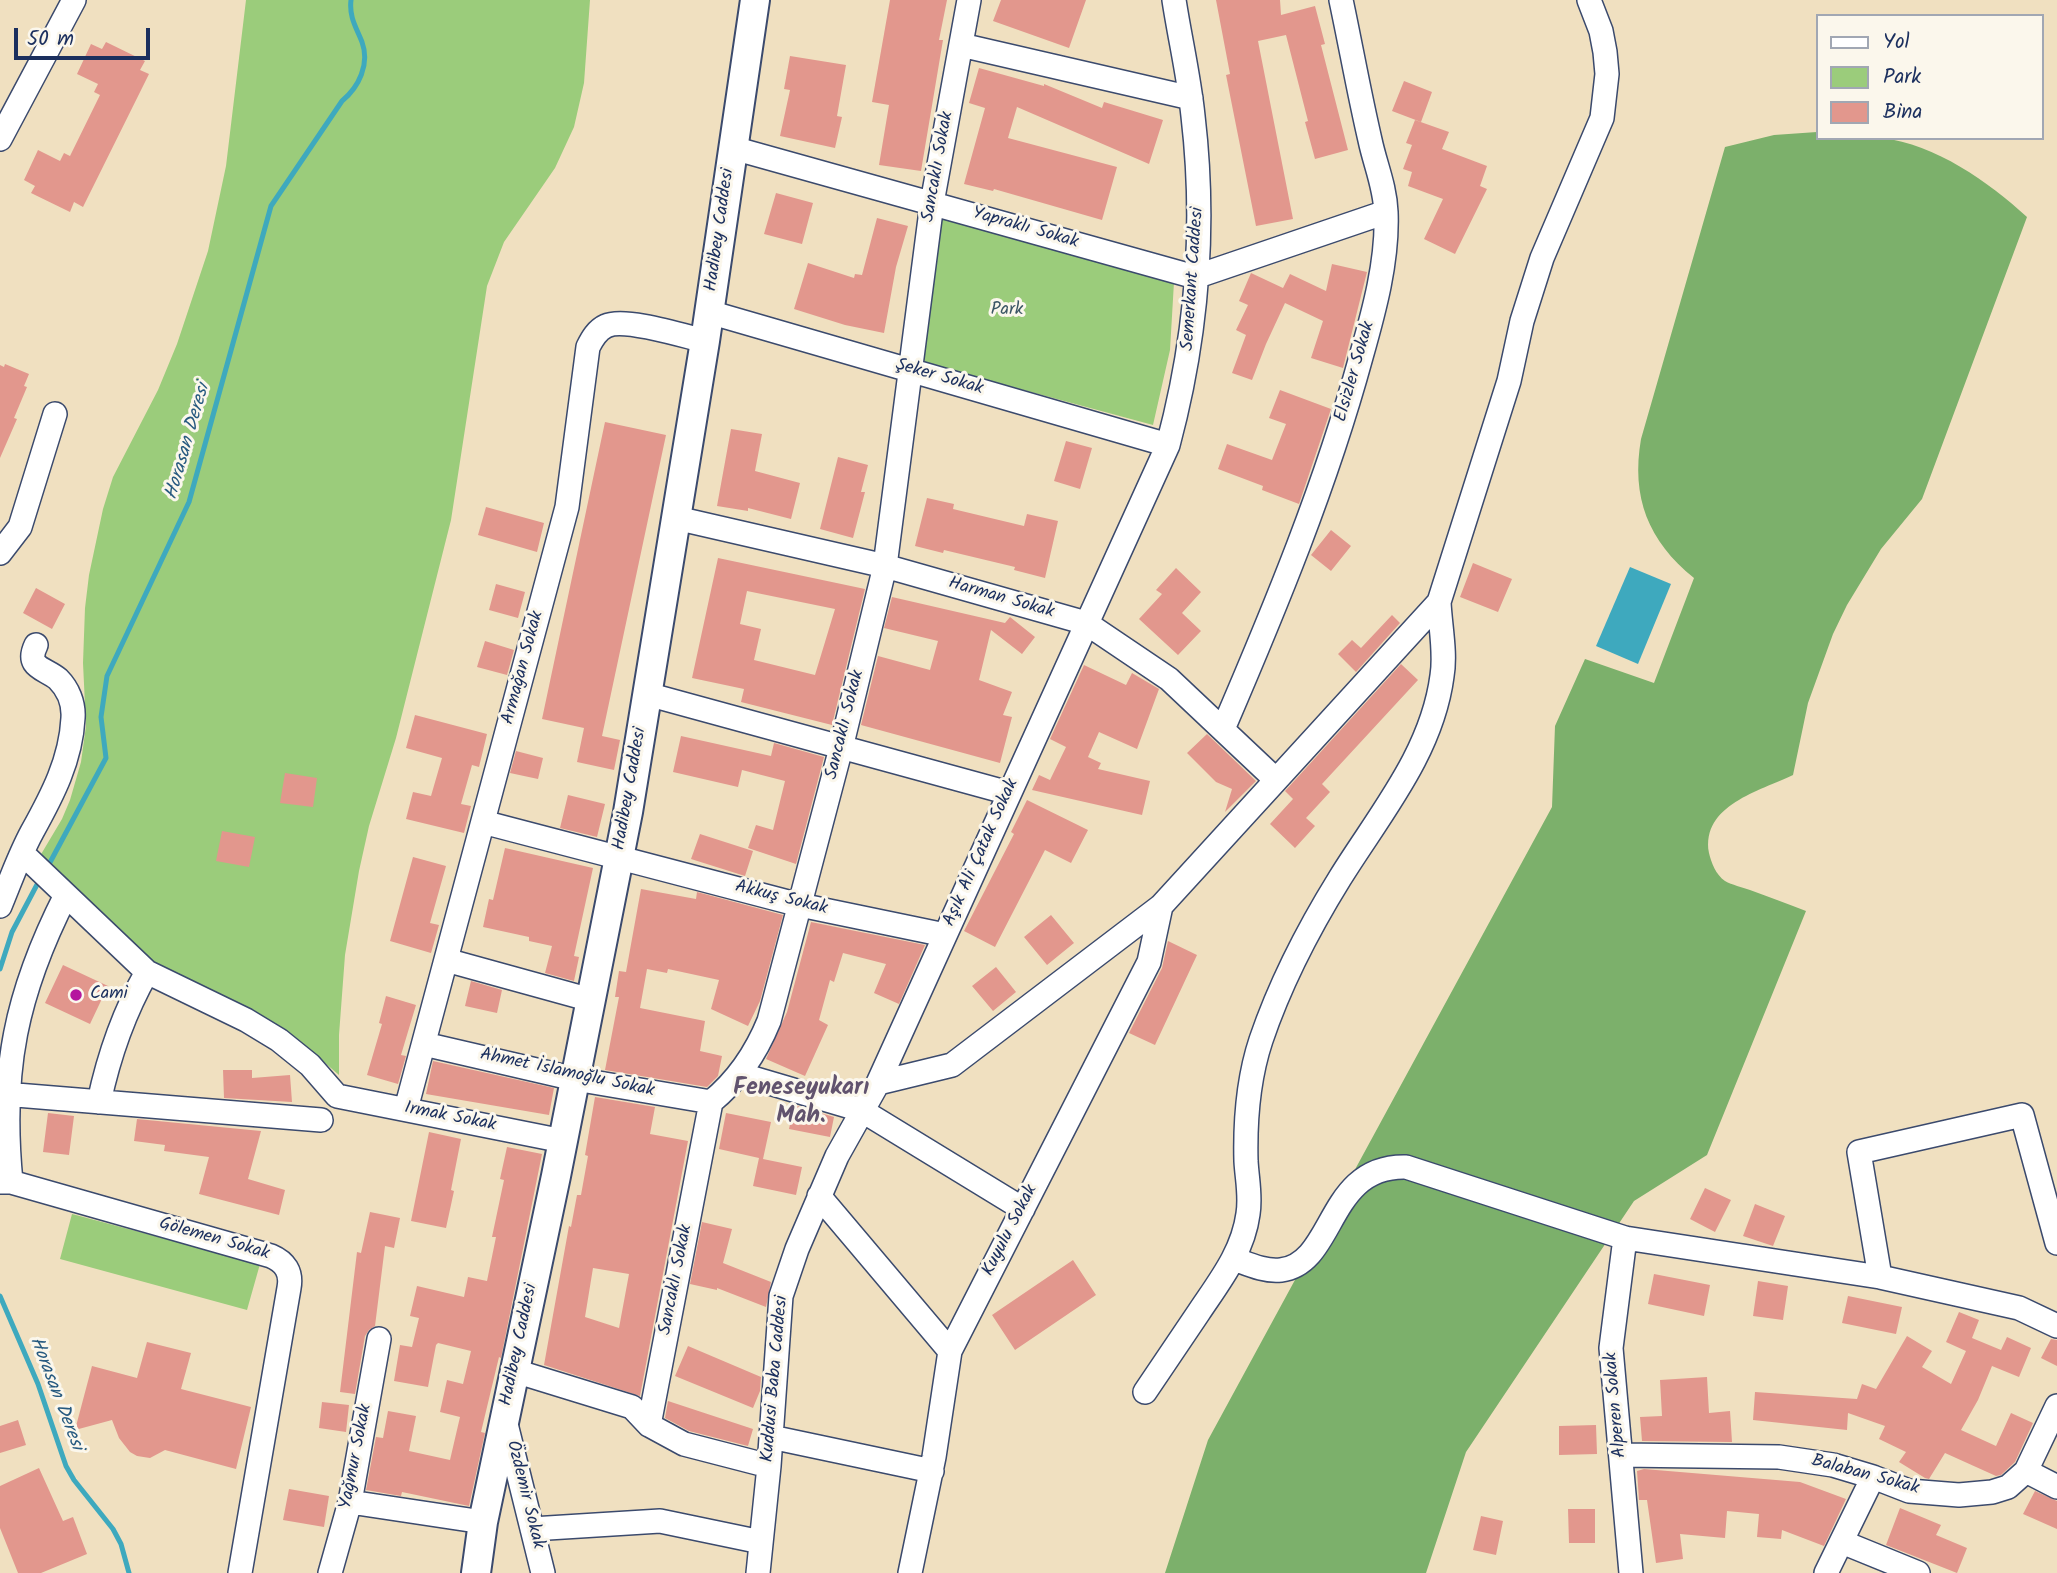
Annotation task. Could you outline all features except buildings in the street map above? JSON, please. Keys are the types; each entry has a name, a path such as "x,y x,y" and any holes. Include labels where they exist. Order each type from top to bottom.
{"main road":[{"name":"Hadibey Caddesi","path":"476,1573 483,1522 619,858 705,341 755,0"}],"street":[{"path":"0,139 74,0"},
{"name":"Sancaklı Sokak","path":"649,1425 711,1102 739,1074 754,1052 769,1021 841,748 885,566 932,203 969,0"},
{"name":"Semerkant Caddesi","path":"1086,623 1168,445 1188,364 1200,246 1200,209 1191,98 1174,0"},
{"name":"Elsizler Sokak","path":"1223,729 1287,575 1348,403 1380,281 1386,212 1382,177 1371,144 1341,0"},
{"path":"1145,1392 1234,1259 1246,1228 1247,1116 1261,1040 1316,921 1363,841 1404,779 1427,728 1443,675 1439,602 1509,381 1522,321 1542,258 1602,118 1607,74 1605,52 1589,0"},
{"path":"961,45 1191,98"},
{"name":"Yapraklı Sokak","path":"733,148 1195,277"},
{"path":"1195,277 1386,212"},
{"name":"Şeker Sokak","path":"709,312 1168,445"},
{"name":"Armağan Sokak","path":"406,1109 567,506 588,347 606,326 623,323 705,341"},
{"path":"0,553 20,527 55,414"},
{"name":"Harman Sokak","path":"676,518 885,566 1086,623 1170,679 1275,779"},
{"path":"878,1083 952,1065 1161,905 1439,602"},
{"name":"Aşık Ali Çatak Sokak","path":"878,1083 1086,623"},
{"path":"0,906 22,853 60,779 71,740 72,702 64,687 35,664 33,651 36,645"},
{"path":"647,694 1009,793"},
{"name":"Akkuş Sokak","path":"483,822 800,905 945,935"},
{"path":"22,853 147,972 114,1042 99,1102"},
{"path":"5,1182 4,1094 10,1041 20,1002 37,957 66,895"},
{"name":"Kuyulu Sokak","path":"911,1573 932,1471 950,1351 1149,962 1161,905"},
{"path":"446,960 591,1000"},
{"name":"Irmak Sokak","path":"147,972 271,1035 310,1065 337,1096 563,1141"},
{"name":"Ahmet İslamoğlu Sokak","path":"424,1044 575,1079 711,1102"},
{"path":"739,1074 861,1110 1023,1209"},
{"name":"Kuddusi Baba Caddesi","path":"758,1573 769,1466 781,1296 819,1196 861,1110 878,1083"},
{"path":"4,1094 321,1120"},
{"path":"1880,1277 1859,1152 2022,1115 2057,1243"},
{"path":"1234,1259 1273,1270 1298,1264 1311,1252 1349,1191 1357,1183 1375,1172 1406,1167 1625,1238 1880,1277 2019,1308 2057,1326"},
{"name":"Gölemen Sokak","path":"5,1182 271,1256 278,1259 288,1270 289,1287 240,1573"},
{"path":"819,1196 950,1351"},
{"name":"Alperen Sokak","path":"1625,1238 1611,1348 1632,1573"},
{"name":"Yağmur Sokak","path":"330,1573 350,1502 379,1339"},
{"path":"514,1371 632,1407 649,1425 684,1444 769,1466"},
{"path":"2057,1406 2026,1471 2057,1487"},
{"name":"Özdemir Sokak","path":"505,1417 543,1573"},
{"path":"771,1437 932,1471"},
{"name":"Balaban Sokak","path":"1621,1455 1779,1457 1833,1465 1909,1491 1959,1495 2000,1490 2018,1480 2026,1471"},
{"path":"1826,1573 1873,1477"},
{"path":"350,1502 483,1522"},
{"path":"532,1529 660,1521 761,1542"},
{"path":"1842,1542 1918,1573"}],"green space":[{"path":"246,0 590,0 584,83 574,127 555,168 504,242 487,286 451,520 359,871 345,955 339,1075 317,1056 149,963 40,856 62,819 81,762 86,726 83,663 85,608 103,509 113,477 158,390 177,344 208,251 226,166"},
{"path":"1815,132 1815,140 1892,140 1922,148 1978,178 2027,217 1922,499 1881,549 1833,634 1808,703 1793,775 1750,794 1723,811 1714,823 1709,837 1711,860 1725,881 1806,911 1707,1155 1634,1201 1466,1452 1426,1573 1165,1573 1208,1440 1552,807 1555,726 1585,659 1654,683 1694,578 1665,549 1646,516 1639,480 1641,439 1725,147 1774,135"},
{"name":"Park","path":"942,219 1174,282 1170,350 1153,425 920,362"},
{"path":"72,1214 260,1264 247,1310 60,1259"}],"water":[{"path":"1630,567 1671,584 1638,664 1596,646"}],"waterway":[{"name":"Horasan Deresi","path":"47,868 106,758 101,717 107,676 189,502 271,206 342,101 358,82 364,67 364,50 352,17 351,0"},
{"name":"Horasan Deresi","path":"0,969 12,932 40,879"},
{"name":"Horasan Deresi","path":"0,1296 38,1384 66,1466 113,1529 121,1544 129,1573"}],"place":[{"name":"Cami","path":"76,995"}],"district":[{"name":"Feneseyukarı Mah.","path":"801,1104"}]}
